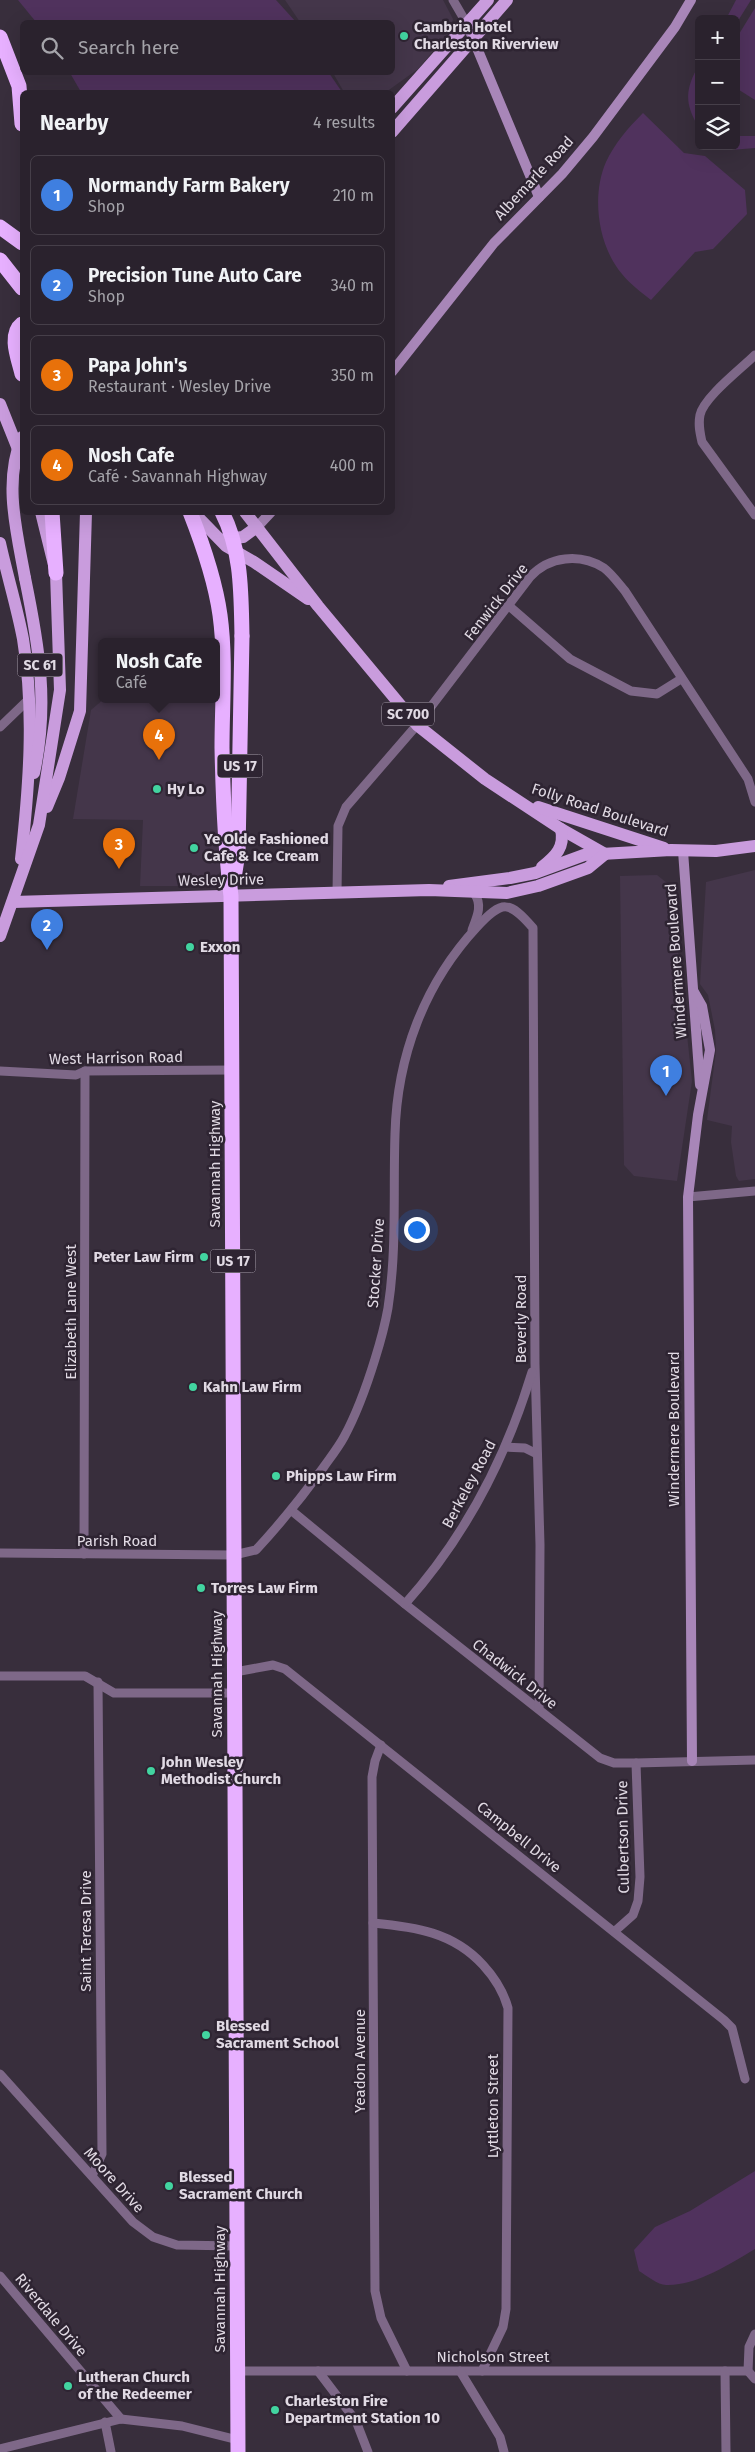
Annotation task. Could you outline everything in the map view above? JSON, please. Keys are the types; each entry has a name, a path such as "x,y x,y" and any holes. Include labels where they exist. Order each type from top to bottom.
{"highway":[{"path":"0,37 19,86 20,99"},
{"path":"0,227 20,242"},
{"path":"0,260 20,285"},
{"path":"20,326 15,338 20,364"},
{"path":"52,515 56,573"},
{"name":"Savannah Highway","path":"193,515 206,554 220,614 223,654 222,748 226,849 231,896 238,2446"},
{"name":"Savannah Highway","path":"223,515 230,530 239,564 241,582 242,636 238,853 231,896"}],"main road":[{"path":"395,105 488,0"},
{"path":"395,129 508,0"},
{"path":"0,404 20,454"},
{"name":"SC 61","path":"20,446 14,473 13,511 37,637 42,696 42,720 38,753 27,807 20,879"},
{"path":"39,825 60,690 56,573 42,515"},
{"name":"SC 61","path":"0,936 39,825 59,778 80,711 86,515"},
{"name":"Folly Road Boulevard","path":"195,515 218,539 318,606"},
{"name":"Folly Road Boulevard","path":"247,515 318,606 417,725 485,779 561,828 606,854 716,851 755,846"},
{"path":"218,539 230,540 243,537 257,527"},
{"path":"0,543 23,639 30,716 27,807"},
{"name":"Folly Road Boulevard","path":"520,800 677,851"},
{"name":"Folly Road Boulevard","path":"534,873 550,861 562,845 561,828"},
{"name":"Wesley Drive","path":"13,902 430,890 508,893 538,886 588,868 606,854"},
{"name":"Wesley Drive","path":"430,890 534,873 584,855 606,854"}],"street":[{"path":"453,0 474,40 538,198"},
{"name":"Albemarle Road","path":"395,368 494,243 562,174 593,136 675,27 691,0"},
{"path":"755,356 706,404 700,414 699,431 702,442 755,515"},
{"path":"257,527 268,515"},
{"name":"Fenwick Drive","path":"336,893 338,826 346,807 417,725 537,569 551,562 582,558 605,569 625,591 748,779 755,802"},
{"path":"509,606 570,660 631,691 656,694 681,679"},
{"path":"0,728 28,700"},
{"path":"11,715 30,716"},
{"name":"Windermere Boulevard","path":"677,851 694,992 693,1009 700,1098"},
{"name":"Stocker Drive","path":"469,936 479,912 478,898 474,893"},
{"name":"Stocker Drive","path":"234,1555 256,1550 292,1511 344,1438 374,1361 388,1310 393,1265 395,1132 399,1091 406,1055 423,1005 444,969 469,936 486,918 499,909 508,906 515,908 533,928"},
{"name":"Beverly Road","path":"533,928 535,1364 540,1545 538,1709"},
{"name":"Windermere Boulevard","path":"692,1761 688,1197 700,1098 710,1050 702,1006 694,992"},
{"name":"West Harrison Road","path":"0,1071 76,1075 85,1071 232,1070"},
{"name":"Elizabeth Lane West","path":"84,1554 85,1071"},
{"path":"688,1197 755,1191"},
{"name":"Berkeley Road","path":"405,1604 427,1580 450,1549 470,1516 505,1447 520,1412 535,1364"},
{"path":"505,1447 525,1448 538,1454"},
{"name":"Chadwick Drive","path":"292,1511 405,1604 538,1709 584,1749 600,1758 614,1763 755,1760"},
{"name":"Parish Road","path":"0,1553 234,1555"},
{"name":"Campbell Drive","path":"235,1672 273,1665 285,1669 615,1931 732,2028 745,2079"},
{"path":"0,1676 85,1676 114,1693 235,1693"},
{"name":"Saint Teresa Drive","path":"92,2176 102,2154 98,1682"},
{"name":"Yeadon Avenue","path":"381,1745 372,1777 375,2291 381,2318 406,2371"},
{"name":"Culbertson Drive","path":"615,1931 633,1915 638,1901 640,1877 636,1763"},
{"name":"Lyttleton Street","path":"373,1923 426,1930 447,1937 470,1951 497,1980 508,2008 506,2309 503,2327 482,2371"},
{"name":"Moore Drive","path":"0,2074 133,2222 153,2237 177,2244 237,2246"},
{"name":"Riverdale Drive","path":"0,2276 121,2419"},
{"path":"755,2334 749,2346 748,2371 755,2379"},
{"name":"Nicholson Street","path":"238,2371 748,2371"},
{"path":"318,2371 356,2421 368,2452"},
{"path":"460,2371 500,2437 504,2452"},
{"path":"725,2371 726,2452"},
{"path":"0,2450 121,2419 182,2426 238,2446"},
{"path":"106,2422 111,2452"}],"shaded area":[{"path":"18,0 276,0 294,20 34,20"},
{"path":"285,0 443,0 453,19 451,30 418,69 389,90 343,90 334,75 395,75 395,20 299,20"},
{"path":"736,0 751,0 740,18 740,15 728,15"},
{"path":"755,8 755,100 740,91 740,32"},
{"path":"695,72 695,121 688,96"},
{"path":"71,75 330,75 341,90 80,90"},
{"path":"643,113 684,153 705,156 745,190 747,214 713,249 695,252 651,300 628,281 614,263 602,235 598,205 601,175 606,162 622,136"},
{"path":"740,136 755,136 755,148 740,149"},
{"path":"99,703 216,703 220,872 210,886 140,886 143,820 73,819 91,710"},
{"path":"755,870 755,1179 739,1181 736,1176 731,1142 732,1126 707,1120 716,1051 715,1030 708,995 700,984 706,882"},
{"path":"657,875 667,883 672,896 692,1081 677,1181 634,1176 624,1165 620,876"},
{"path":"755,2171 755,2249 712,2273 689,2282 666,2285 652,2280 639,2271 634,2250 655,2227 690,2211"}],"place":[{"name":"Cambria Hotel Charleston Riverview","path":"404,36"},
{"name":"Nosh Cafe","path":"159,760"},
{"name":"Hy Lo","path":"157,789"},
{"name":"Ye Olde Fashioned Cafe & Ice Cream","path":"194,848"},
{"name":"Papa John's","path":"119,869"},
{"name":"Exxon","path":"190,947"},
{"name":"Precision Tune Auto Care","path":"47,950"},
{"name":"Normandy Farm Bakery","path":"666,1096"},
{"name":"Peter Law Firm","path":"204,1257"},
{"name":"Kahn Law Firm","path":"193,1387"},
{"name":"Phipps Law Firm","path":"276,1476"},
{"name":"Torres Law Firm","path":"201,1588"},
{"name":"John Wesley Methodist Church","path":"151,1771"},
{"name":"Blessed Sacrament School","path":"206,2035"},
{"name":"Blessed Sacrament Church","path":"169,2186"},
{"name":"Lutheran Church of the Redeemer","path":"68,2386"},
{"name":"Charleston Fire Department Station 10","path":"275,2410"}]}
